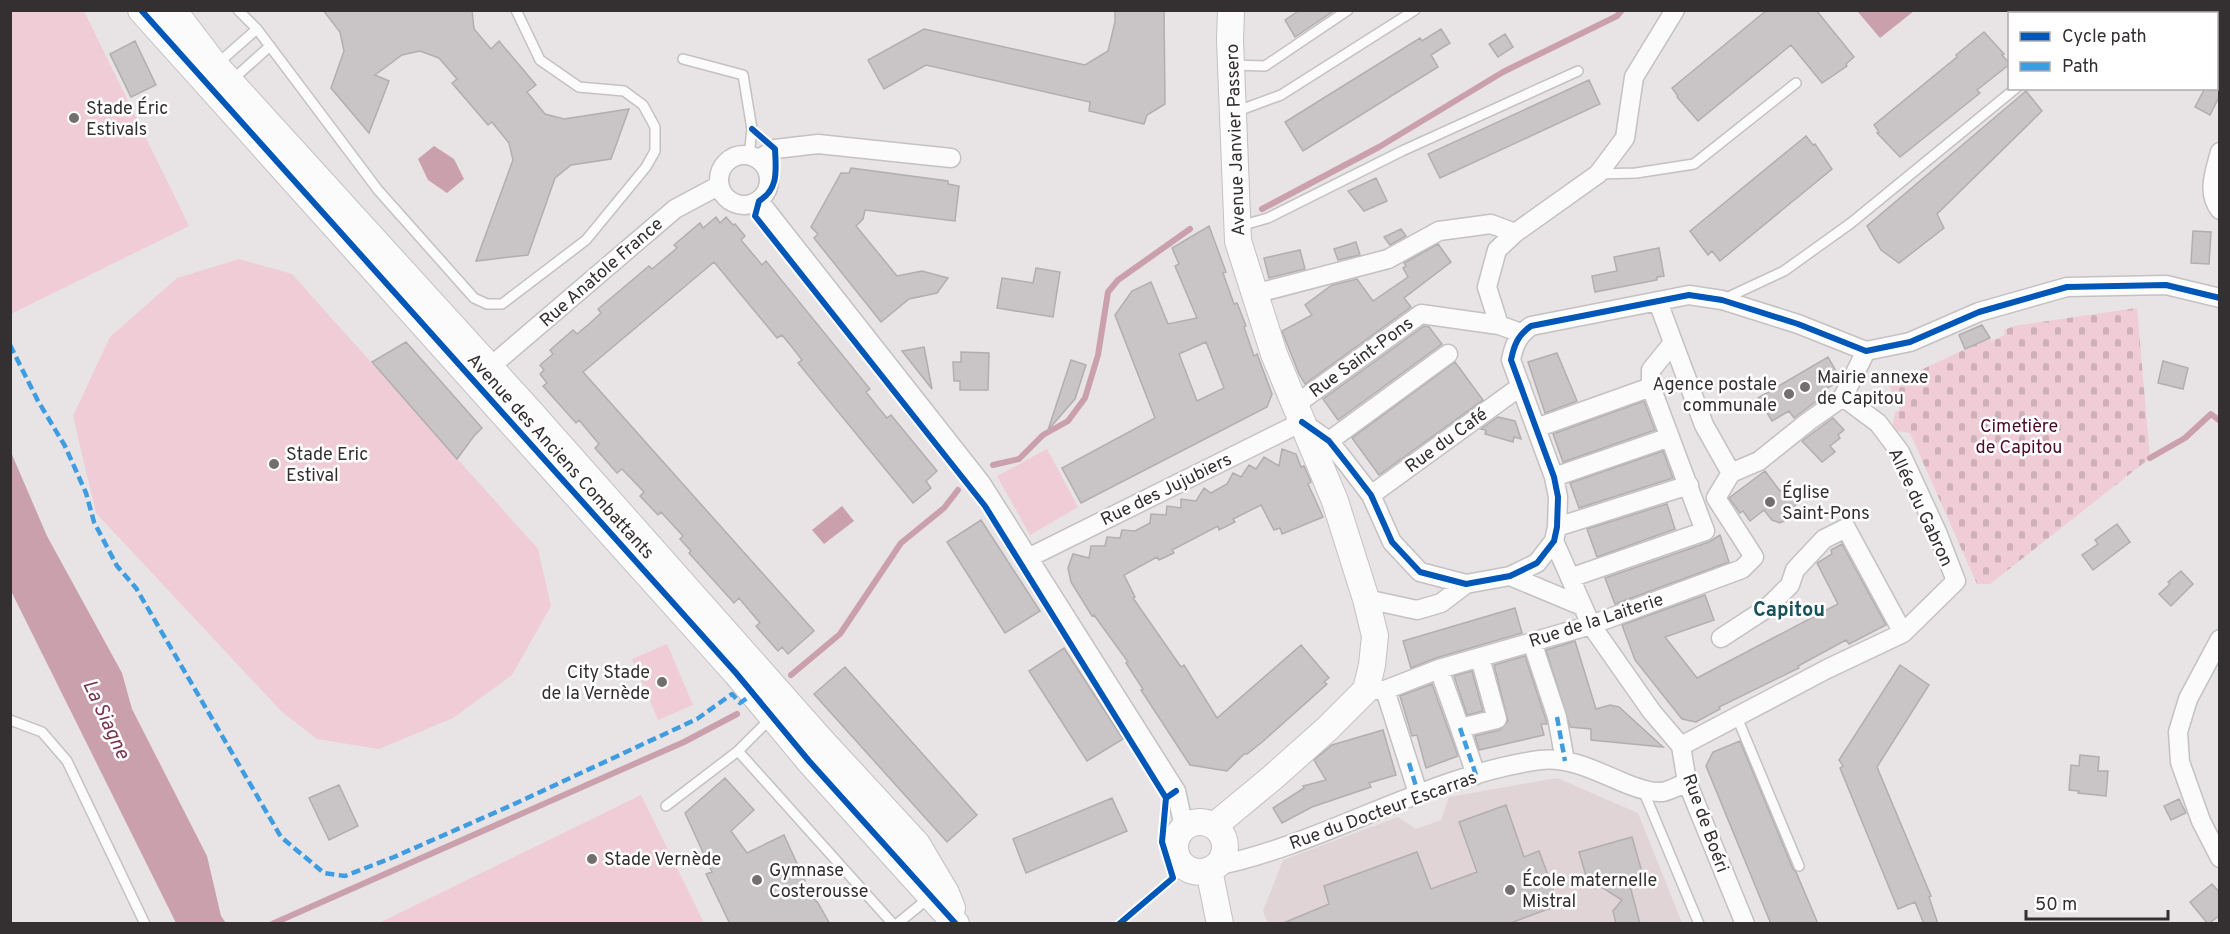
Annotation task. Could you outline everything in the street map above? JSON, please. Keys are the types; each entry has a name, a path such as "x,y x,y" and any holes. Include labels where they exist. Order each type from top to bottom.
{"main road":[{"name":"Avenue des Anciens Combattants","path":"141,10 220,80 490,367 808,726 917,844 946,893 956,924"},
{"name":"Avenue des Anciens Combattants","path":"173,10 220,80 628,553 956,924"},
{"name":"Avenue Janvier Passero","path":"1231,10 1238,241 1274,354 1335,501 1366,599 1375,636 1372,665 1375,690"},
{"path":"1214,825 1375,690"},
{"path":"1197,821 1214,825 1221,833 1225,845 1222,859 1213,868 1192,871 1179,861 1174,846 1176,839 1184,827 1197,821"},
{"path":"1213,868 1220,924"}],"street":[{"path":"1499,325 1487,287 1497,250 1515,233 1598,174 1625,138 1634,77 1675,10"},
{"path":"754,158 775,149 818,144 951,158"},
{"path":"2220,152 2212,188 2214,202 2220,210"},
{"path":"742,154 754,158 766,168 769,183 759,201 744,206 727,200 718,186 723,164 742,154"},
{"name":"Rue Anatole France","path":"490,367 675,209 718,186"},
{"path":"759,201 981,483 1176,790 1184,827"},
{"path":"1254,294 1388,259 1439,231 1491,224 1515,233"},
{"path":"1299,413 1329,441 1371,495 1392,542 1420,572 1466,584 1510,576 1537,563 1556,534 1558,497 1554,477 1511,360 1521,333 1532,326 1689,295 1722,300 1798,324 1866,351 1910,342 1979,312 2067,287 2166,285 2220,298"},
{"path":"1658,302 1704,425 1731,473 1759,461 1809,421 1844,397 1866,351"},
{"name":"Rue Saint-Pons","path":"1299,413 1421,314 1499,325 1521,333"},
{"path":"1570,578 1704,531 1689,485 1651,387 1651,370 1672,344"},
{"path":"1329,441 1448,354"},
{"name":"Rue du Café","path":"1371,495 1521,386"},
{"path":"1536,428 1651,387"},
{"name":"Allée du Gabron","path":"1681,746 1736,715 1903,633 1956,581 1937,532 1900,453 1878,423 1844,397"},
{"name":"Rue des Jujubiers","path":"1030,557 1299,413"},
{"path":"1554,477 1670,437"},
{"name":"Rue de la Laiterie","path":"1375,690 1591,625 1742,569 1754,557 1716,498 1731,473"},
{"path":"1556,534 1689,485"},
{"path":"1720,638 1767,608 1790,585 1795,570 1824,539 1846,528 1903,633"},
{"name":"Rue de Boéri","path":"1556,534 1570,578 1591,625 1652,712 1681,746 1688,783 1745,924"},
{"path":"1510,576 1582,606"},
{"path":"1366,599 1417,610 1441,603 1466,584"},
{"path":"2220,639 2188,699 2178,732 2180,762 2201,821 2220,858"},
{"path":"1532,642 1557,717 1565,761"},
{"path":"1460,728 1497,719 1480,658"},
{"path":"1439,669 1476,775"},
{"path":"1375,690 1408,763 1418,793"},
{"name":"Rue du Docteur Escarras","path":"1213,868 1249,859 1418,793 1476,775 1542,760 1565,761 1643,789 1662,792 1688,783"}],"lane":[{"path":"238,10 257,29 378,190 474,298 487,304 502,304 586,240 646,167 655,151 655,128 643,105 624,91 579,87 540,60 516,10"},
{"path":"1231,65 1265,66 1348,10"},
{"path":"1233,113 1281,95 1415,10"},
{"path":"220,80 257,29"},
{"path":"220,80 270,46"},
{"path":"683,58 743,75 752,129 754,158"},
{"path":"1238,227 1268,218 1402,151 1578,71"},
{"path":"1598,174 1636,173 1694,164 1796,83"},
{"path":"1722,300 1784,271 1851,223 2014,90"},
{"path":"1736,715 1799,866"},
{"path":"666,806 738,751 773,717"},
{"path":"10,720 42,732 67,761 145,924"},
{"path":"738,751 895,924 930,897"},
{"path":"1643,789 1699,924"}],"shaded area":[{"path":"1557,778 1638,813 1682,923 1268,924 1263,911 1283,860 1398,817 1416,829 1441,820 1449,797"}],"green space":[{"name":"Stade Éric Estivals","path":"11,10 84,11 189,226 11,314"},
{"name":"Stade Eric Estival","path":"239,259 292,274 538,549 551,606 512,675 453,718 379,749 317,739 282,712 96,513 73,416 110,337 177,278"},
{"name":"Cimetière de Capitou","path":"2137,308 2150,458 1990,584 1977,584 1910,433 1892,430 1895,412 1900,410 1889,385 1989,338 1991,341 2005,335 2004,330 2014,326"},
{"path":"1047,449 1078,507 1030,535 997,476"},
{"name":"City Stade de la Vernède","path":"667,644 693,705 658,720 632,659"},
{"name":"Stade Vernède","path":"641,795 704,923 379,923"}],"water":[{"path":"1860,10 1914,11 1880,38 1858,12"},
{"path":"434,146 454,159 464,179 447,193 428,180 418,159"},
{"name":"La Siagne","path":"10,450 47,536 122,673 132,709 207,856 221,916 226,923 176,923 11,591"},
{"path":"842,506 854,521 824,544 812,530"}],"building":[{"path":"323,10 472,10 474,29 491,49 499,41 536,85 527,92 545,114 564,119 629,109 611,159 571,165 555,178 528,255 476,261 513,160 509,143 492,122 488,125 452,83 457,79 439,58 420,51 402,55 375,75 389,81 369,133 331,88 344,51 340,32"},
{"path":"1115,10 1164,10 1165,104 1147,115 1144,124 1089,111 1090,102 926,65 884,89 868,60 924,29 1085,65 1108,51 1115,22"},
{"path":"1300,10 1335,10 1295,37 1285,20"},
{"path":"1767,10 1816,10 1854,57 1846,64 1847,66 1822,83 1791,45 1698,121 1672,88"},
{"path":"1441,29 1450,43 1431,55 1438,67 1303,151 1285,122 1420,38 1422,41"},
{"path":"1984,32 2004,54 2002,55 2008,62 2008,66 1977,90 1980,93 1900,157 1877,133 1879,132 1874,125 1957,57 1956,55"},
{"path":"1505,34 1513,47 1498,57 1489,44"},
{"path":"135,41 156,85 131,97 110,54"},
{"path":"1589,80 1600,104 1440,178 1428,154"},
{"path":"2220,88 2220,95 2210,115 2195,107 2204,90"},
{"path":"2026,91 2042,111 1937,214 1944,228 1899,263 1881,250 1867,226"},
{"path":"1806,136 1813,145 1815,144 1832,169 1720,261 1712,251 1708,255 1690,231"},
{"path":"851,168 948,181 948,184 959,186 955,221 865,210 863,219 856,226 897,276 922,271 948,278 937,293 909,299 881,322 814,238 818,234 811,227 841,173 849,173"},
{"path":"1376,178 1387,201 1364,211 1348,191"},
{"path":"716,217 720,223 726,217 733,225 735,224 745,236 741,240 762,265 766,261 870,389 866,392 877,406 887,418 891,415 937,471 926,481 931,488 913,503 798,363 802,360 792,347 782,335 777,338 714,262 583,372 814,631 788,654 782,647 778,651 756,626 760,623 739,598 734,603 689,553 691,551 680,539 683,536 661,512 658,515 640,496 644,492 622,469 617,473 595,448 599,444 579,420 576,423 543,386 547,383 540,374 544,370 540,365 553,354 550,350 573,330 577,334 589,324 601,313 598,309 649,266 652,269 677,248 674,245 700,223 703,228"},
{"path":"1209,226 1226,272 1223,273 1234,304 1237,303 1254,356 1257,354 1272,394 1267,407 1081,503 1062,468 1155,418 1115,315 1132,291 1151,282 1168,324 1197,318 1175,266 1179,264 1172,248","holes":["1206,342 1224,388 1197,401 1179,354"]},
{"path":"1401,229 1406,236 1390,245 1384,237"},
{"path":"2193,231 2211,232 2209,264 2191,263"},
{"path":"1356,242 1360,255 1338,260 1334,249"},
{"path":"1438,244 1451,262 1404,298 1411,307 1305,384 1282,331 1312,315 1305,305 1332,285 1357,279 1373,301 1408,277 1403,268 1406,266 1404,263"},
{"path":"1659,248 1664,276 1657,277 1657,280 1595,292 1592,276 1617,271 1614,257"},
{"path":"1300,250 1305,269 1269,278 1264,258"},
{"path":"1036,268 1060,272 1053,317 997,308 1002,278 1033,283"},
{"path":"1982,325 1990,338 1965,349 1959,335"},
{"path":"1424,326 1429,327 1442,344 1338,420 1323,399"},
{"path":"406,342 482,428 457,459 372,362"},
{"path":"924,347 932,389 902,351"},
{"path":"961,352 989,353 988,390 960,390 960,381 954,381 953,362 961,362"},
{"path":"1557,353 1577,401 1545,413 1528,362"},
{"path":"1828,357 1840,378 1839,381 1821,392 1823,396 1794,418 1789,411 1772,421 1758,398"},
{"path":"1071,360 1086,365 1075,399 1048,430"},
{"path":"2163,361 2188,368 2183,389 2158,383"},
{"path":"1455,362 1483,400 1379,475 1352,438"},
{"path":"1644,401 1655,430 1563,462 1553,434"},
{"path":"1498,417 1515,421 1521,439 1514,437 1513,442 1485,434 1486,430 1481,429"},
{"path":"1833,418 1844,430 1838,435 1840,438 1830,446 1835,452 1822,462 1802,441"},
{"path":"1282,449 1296,454 1301,467 1304,466 1311,482 1308,484 1323,517 1282,534 1280,528 1274,530 1261,505 1233,519 1235,522 1219,530 1218,526 1172,550 1174,553 1159,560 1157,557 1124,575 1135,597 1133,598 1181,667 1184,665 1217,718 1301,645 1329,678 1324,682 1327,684 1227,771 1190,765 1141,690 1143,689 1126,663 1128,662 1094,615 1092,616 1071,582 1068,568 1073,554 1089,558 1091,546 1105,546 1107,537 1120,538 1122,530 1135,531 1150,523 1151,514 1166,515 1167,506 1181,508 1181,499 1196,501 1204,488 1211,493 1227,484 1233,473 1241,477 1249,465 1256,469 1264,457 1279,466"},
{"path":"1663,451 1673,478 1579,508 1570,483"},
{"path":"1765,471 1780,491 1786,487 1798,503 1789,511 1786,520 1780,523 1772,520 1764,510 1750,521 1743,511 1740,513 1729,498"},
{"path":"1667,504 1675,529 1597,557 1587,529"},
{"path":"981,520 1040,611 1005,633 947,542"},
{"path":"2117,524 2130,542 2093,570 2082,555 2098,544 2095,540"},
{"path":"1720,535 1729,562 1615,604 1605,578 1709,542"},
{"path":"1842,544 1886,625 1849,644 1846,640 1798,666 1799,668 1719,707 1720,709 1696,722 1682,719 1635,660 1622,625 1705,595 1714,620 1665,637 1697,678 1838,604 1817,563 1832,554 1831,550"},
{"path":"2181,571 2193,584 2171,606 2159,594"},
{"path":"1515,608 1522,633 1436,658 1411,668 1403,641"},
{"path":"1575,641 1596,709 1610,705 1619,707 1663,747 1591,740 1591,729 1570,727 1546,650"},
{"path":"1064,648 1123,739 1087,761 1029,671"},
{"path":"1525,656 1547,724 1541,724 1544,735 1479,750 1475,736 1500,730 1508,721 1494,665"},
{"path":"1900,665 1929,685 1877,767 1931,896 1929,897 1938,924 1924,924 1915,902 1898,909 1840,768 1843,766 1839,760"},
{"path":"845,667 977,815 947,842 814,694"},
{"path":"1472,671 1483,711 1467,715 1454,676"},
{"path":"1432,684 1458,756 1426,768 1417,735 1412,736 1400,696"},
{"path":"1383,730 1396,775 1369,783 1371,787 1312,807 1282,823 1273,808 1304,788 1303,786 1326,780 1314,760 1332,745"},
{"path":"1740,741 1818,924 1771,924 1706,766 1713,752"},
{"path":"2080,755 2099,757 2098,771 2108,771 2106,796 2069,790 2071,765 2079,766"},
{"name":"Gymnase Costerousse","path":"725,778 754,810 731,831 747,853 784,835 805,881 800,884 818,903 830,924 730,924 706,874 712,872 685,813"},
{"path":"339,785 358,826 329,840 309,798"},
{"path":"1112,798 1127,831 1026,873 1013,839"},
{"path":"2179,799 2186,813 2171,820 2164,806"},
{"path":"1506,805 1524,857 1539,851 1559,905 1508,924 1281,924 1329,904 1324,886 1417,852 1431,889 1477,872 1459,822"},
{"path":"1632,837 1642,872 1641,876 1628,878 1640,924 1616,924 1613,911 1622,900 1600,886 1594,888 1592,885 1589,886 1579,852"},
{"path":"2212,884 2220,893 2220,915 2208,924 2190,902"}],"waterway":[{"path":"1262,209 1379,147 1503,72 1617,16 1622,10"},
{"path":"993,465 1019,459 1043,435 1068,421 1085,398 1098,355 1108,292 1118,280 1190,229"},
{"path":"2150,458 2185,438 2211,414 2220,421"},
{"path":"791,675 840,634 901,543 944,508 958,490"},
{"path":"272,924 684,742 737,714"}],"marked path":[{"path":"10,345 38,401 65,446 86,493 94,522 117,566 136,588 281,837 324,873 345,876 394,857 697,719 732,694 740,703 754,693"},
{"path":"1557,717 1565,761"},
{"path":"1460,728 1476,775"},
{"path":"1409,763 1418,793"}],"cycle path":[{"path":"141,10 736,673 809,761 956,924"},
{"path":"752,129 775,149 776,164 773,185 759,201 755,216 985,506 1166,798"},
{"path":"1302,422 1329,441 1348,465 1371,495 1392,542 1420,572 1466,584 1510,576 1537,563 1554,541 1558,497 1554,477 1511,360 1517,341 1531,326 1689,295 1722,300 1798,324 1866,351 1910,342 1979,312 2067,287 2166,285 2220,298"},
{"path":"1119,924 1173,878 1162,842 1166,798 1176,791"}],"place":[{"name":"Stade Éric Estivals","path":"74,118"},
{"name":"Mairie annexe de Capitou","path":"1805,387"},
{"name":"Agence postale communale","path":"1789,394"},
{"name":"Stade Eric Estival","path":"274,464"},
{"name":"Église Saint-Pons","path":"1770,502"},
{"name":"City Stade de la Vernède","path":"662,682"},
{"name":"Stade Vernède","path":"592,859"},
{"name":"Gymnase Costerousse","path":"757,880"},
{"name":"École maternelle Mistral","path":"1510,890"}],"district":[{"name":"Capitou","path":"1789,609"}]}
